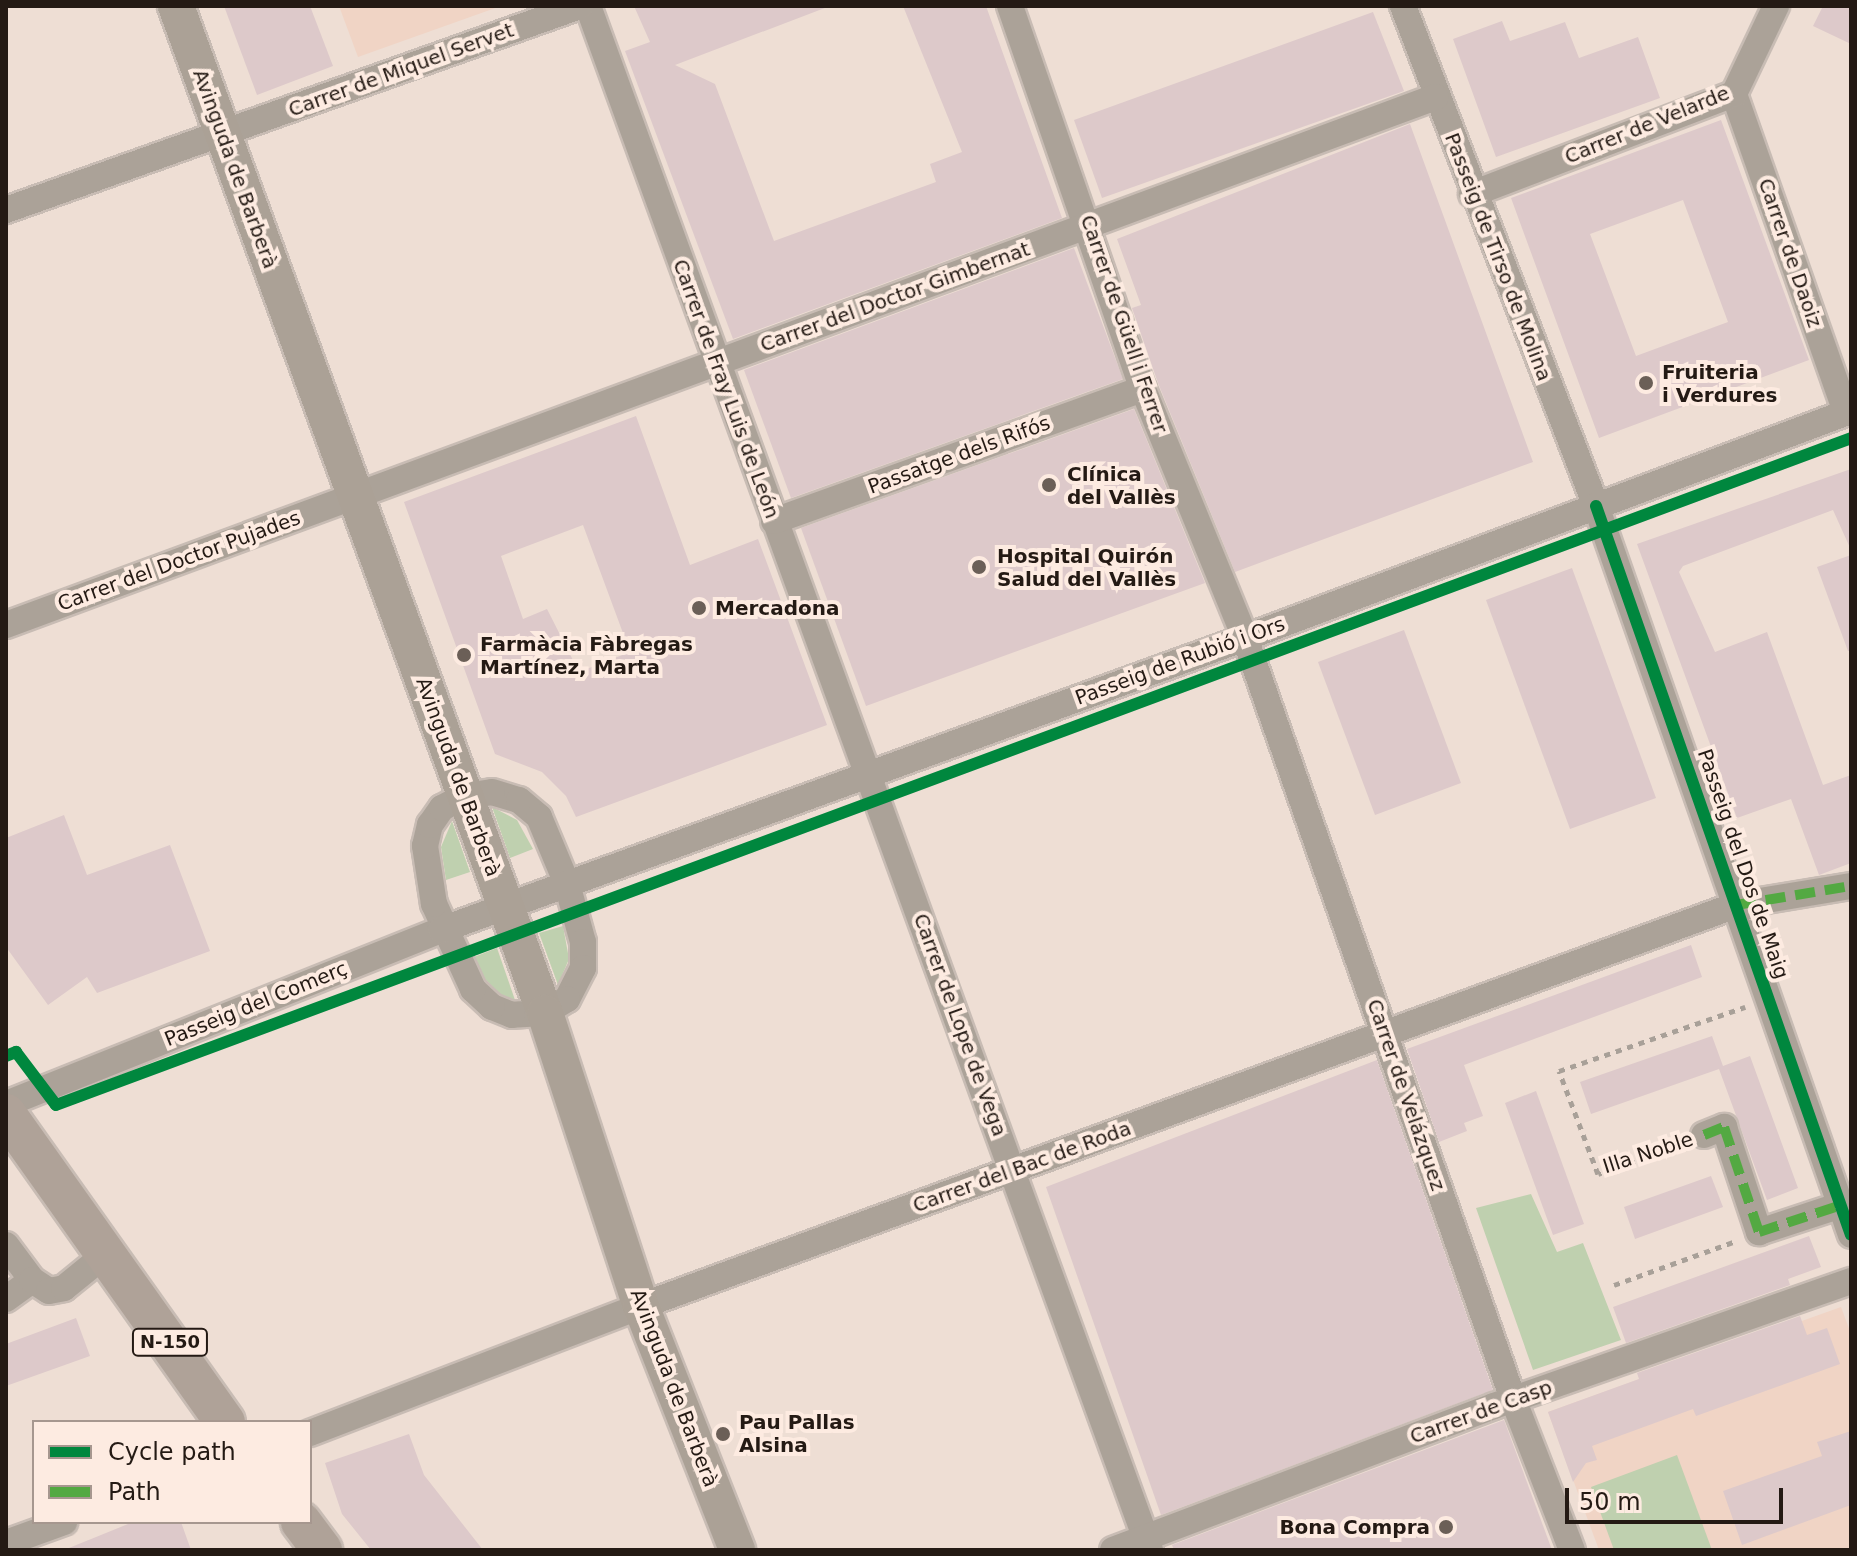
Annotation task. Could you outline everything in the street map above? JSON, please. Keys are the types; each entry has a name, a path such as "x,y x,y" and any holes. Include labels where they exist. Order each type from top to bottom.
{"main road":[{"name":"N-150","path":"6,1114 224,1420"},
{"path":"302,1524 322,1550"}],"street":[{"name":"Avinguda de Barberà","path":"176,6 353,497 545,1013 641,1306 737,1550"},
{"name":"Carrer de Miquel Servet","path":"6,210 580,6"},
{"name":"Carrer de Fray Luis de León","path":"588,6 715,363 869,771"},
{"name":"Carrer de Güell i Ferrer","path":"1010,6 1090,225 1143,389 1245,638"},
{"name":"Passeig de Tirso de Molina","path":"1403,6 1472,194 1596,506"},
{"name":"Carrer de Velarde","path":"1472,194 1734,94 1776,6"},
{"name":"Carrer de Daoiz","path":"1734,94 1849,412"},
{"name":"Carrer del Doctor Gimbernat","path":"353,497 1436,97"},
{"name":"Passatge dels Rifós","path":"774,521 1143,389"},
{"name":"Passeig de Rubió i Ors","path":"506,906 869,771 1245,638 1849,412"},
{"name":"Carrer del Doctor Pujades","path":"6,625 353,497"},
{"name":"Passeig del Dos de Maig","path":"1596,506 1851,1235"},
{"name":"Carrer de Velázquez","path":"1245,638 1513,1399 1572,1550"},
{"name":"Carrer de Lope de Vega","path":"869,771 1148,1544"},
{"path":"492,792 519,800 539,817 567,884 583,942 583,968 567,999 545,1013 512,1015 492,1007 473,989 441,930 425,846 430,825 442,808 465,796 492,792"},
{"name":"Carrer del Bac de Roda","path":"312,1432 641,1306 1736,905 1851,886"},
{"name":"Passeig del Comerç","path":"6,1104 506,906"},
{"name":"Illa Noble","path":"1704,1135 1724,1127 1759,1232"},
{"path":"1759,1232 1841,1205"},
{"path":"6,1245 32,1280 49,1291 64,1288 107,1253"},
{"path":"6,1299 32,1280"},
{"name":"Carrer de Casp","path":"1113,1550 1148,1544 1513,1399 1851,1281"},
{"path":"6,1543 58,1524"}],"path":[{"path":"1614,1285 1759,1232"}],"shaded area":[{"path":"339,6 501,6 358,57"},
{"path":"1841,1307 1851,1334 1851,1550 1599,1550 1548,1412"}],"green space":[{"path":"492,807 517,820 533,849 510,858"},
{"path":"452,821 470,872 446,880 441,847"},
{"path":"563,926 569,959 558,985 539,933"},
{"path":"497,948 515,1000 501,995 479,973 474,957"},
{"path":"1531,1194 1557,1252 1583,1243 1621,1340 1533,1370 1476,1208"},
{"path":"1677,1455 1712,1550 1614,1550 1591,1487"}],"building":[{"path":"224,6 310,6 333,66 257,95"},
{"path":"634,6 830,6 675,65 715,84 774,241 936,182 930,164 962,152 903,6 986,6 1062,218 733,339 625,51 650,42"},
{"path":"1823,6 1851,6 1851,44 1813,26"},
{"path":"1373,12 1404,91 1102,198 1074,120"},
{"path":"1502,21 1510,41 1565,22 1579,58 1638,37 1660,98 1496,157 1453,39"},
{"path":"1721,120 1809,360 1599,438 1511,198","holes":["1683,200 1728,322 1636,356 1590,234"]},
{"path":"1410,124 1533,462 1235,572 1158,383 1132,308 1141,305 1117,239"},
{"path":"1074,248 1123,379 791,498 744,370"},
{"name":"Hospital Quirón Salud del Vallès","path":"1134,409 1205,583 866,706 801,528"},
{"path":"636,416 690,565 758,539 827,725 576,817 566,796 542,772 495,754 404,502","holes":["583,525 630,652 579,672 547,609 523,619 501,556"]},
{"path":"1851,469 1851,550 1833,510 1683,566 1679,572 1715,652 1767,632 1823,785 1851,775 1851,863 1819,875 1791,799 1737,818 1637,544"},
{"path":"1851,555 1851,651 1848,651 1817,567"},
{"path":"1572,568 1656,798 1570,829 1486,600"},
{"path":"1404,630 1461,783 1375,815 1318,662"},
{"path":"64,815 87,875 170,845 210,951 97,993 87,977 48,1005 6,947 6,838"},
{"path":"1691,945 1702,977 1464,1065 1483,1116 1464,1123 1467,1131 1439,1142 1407,1049"},
{"path":"1712,1036 1723,1066 1750,1056 1798,1188 1767,1200 1719,1069 1591,1114 1580,1082"},
{"path":"1377,1060 1493,1390 1161,1515 1046,1187"},
{"path":"1536,1091 1584,1224 1553,1235 1505,1103"},
{"path":"1711,1176 1723,1207 1635,1239 1624,1207"},
{"path":"1809,1236 1821,1267 1788,1279 1790,1285 1626,1343 1613,1307"},
{"path":"1800,1316 1807,1335 1827,1328 1840,1364 1696,1416 1693,1409 1592,1446 1597,1460 1586,1463 1573,1482 1548,1412 1639,1379 1637,1373"},
{"path":"76,1318 90,1356 6,1386 6,1344"},
{"path":"1504,1420 1552,1550 1174,1550 1172,1545"},
{"path":"1851,1431 1851,1505 1742,1545 1723,1491 1822,1456 1817,1442"},
{"path":"409,1434 424,1475 483,1550 371,1550 342,1514 325,1463"},
{"path":"128,1524 182,1524 191,1550 64,1550"}],"marked path":[{"path":"1736,905 1851,886"},
{"path":"1704,1135 1724,1127 1759,1232 1841,1205"}],"cycle path":[{"path":"6,1056 16,1052 56,1105 1851,438"},
{"path":"1596,506 1851,1235"}],"place":[{"name":"Fruiteria i Verdures","path":"1646,383"},
{"name":"Clínica del Vallès","path":"1049,485"},
{"name":"Hospital Quirón Salud del Vallès","path":"979,567"},
{"name":"Mercadona","path":"699,608"},
{"name":"Farmàcia Fàbregas Martínez, Marta","path":"464,655"},
{"name":"Pau Pallas Alsina","path":"723,1434"},
{"name":"Bona Compra","path":"1446,1527"}]}
